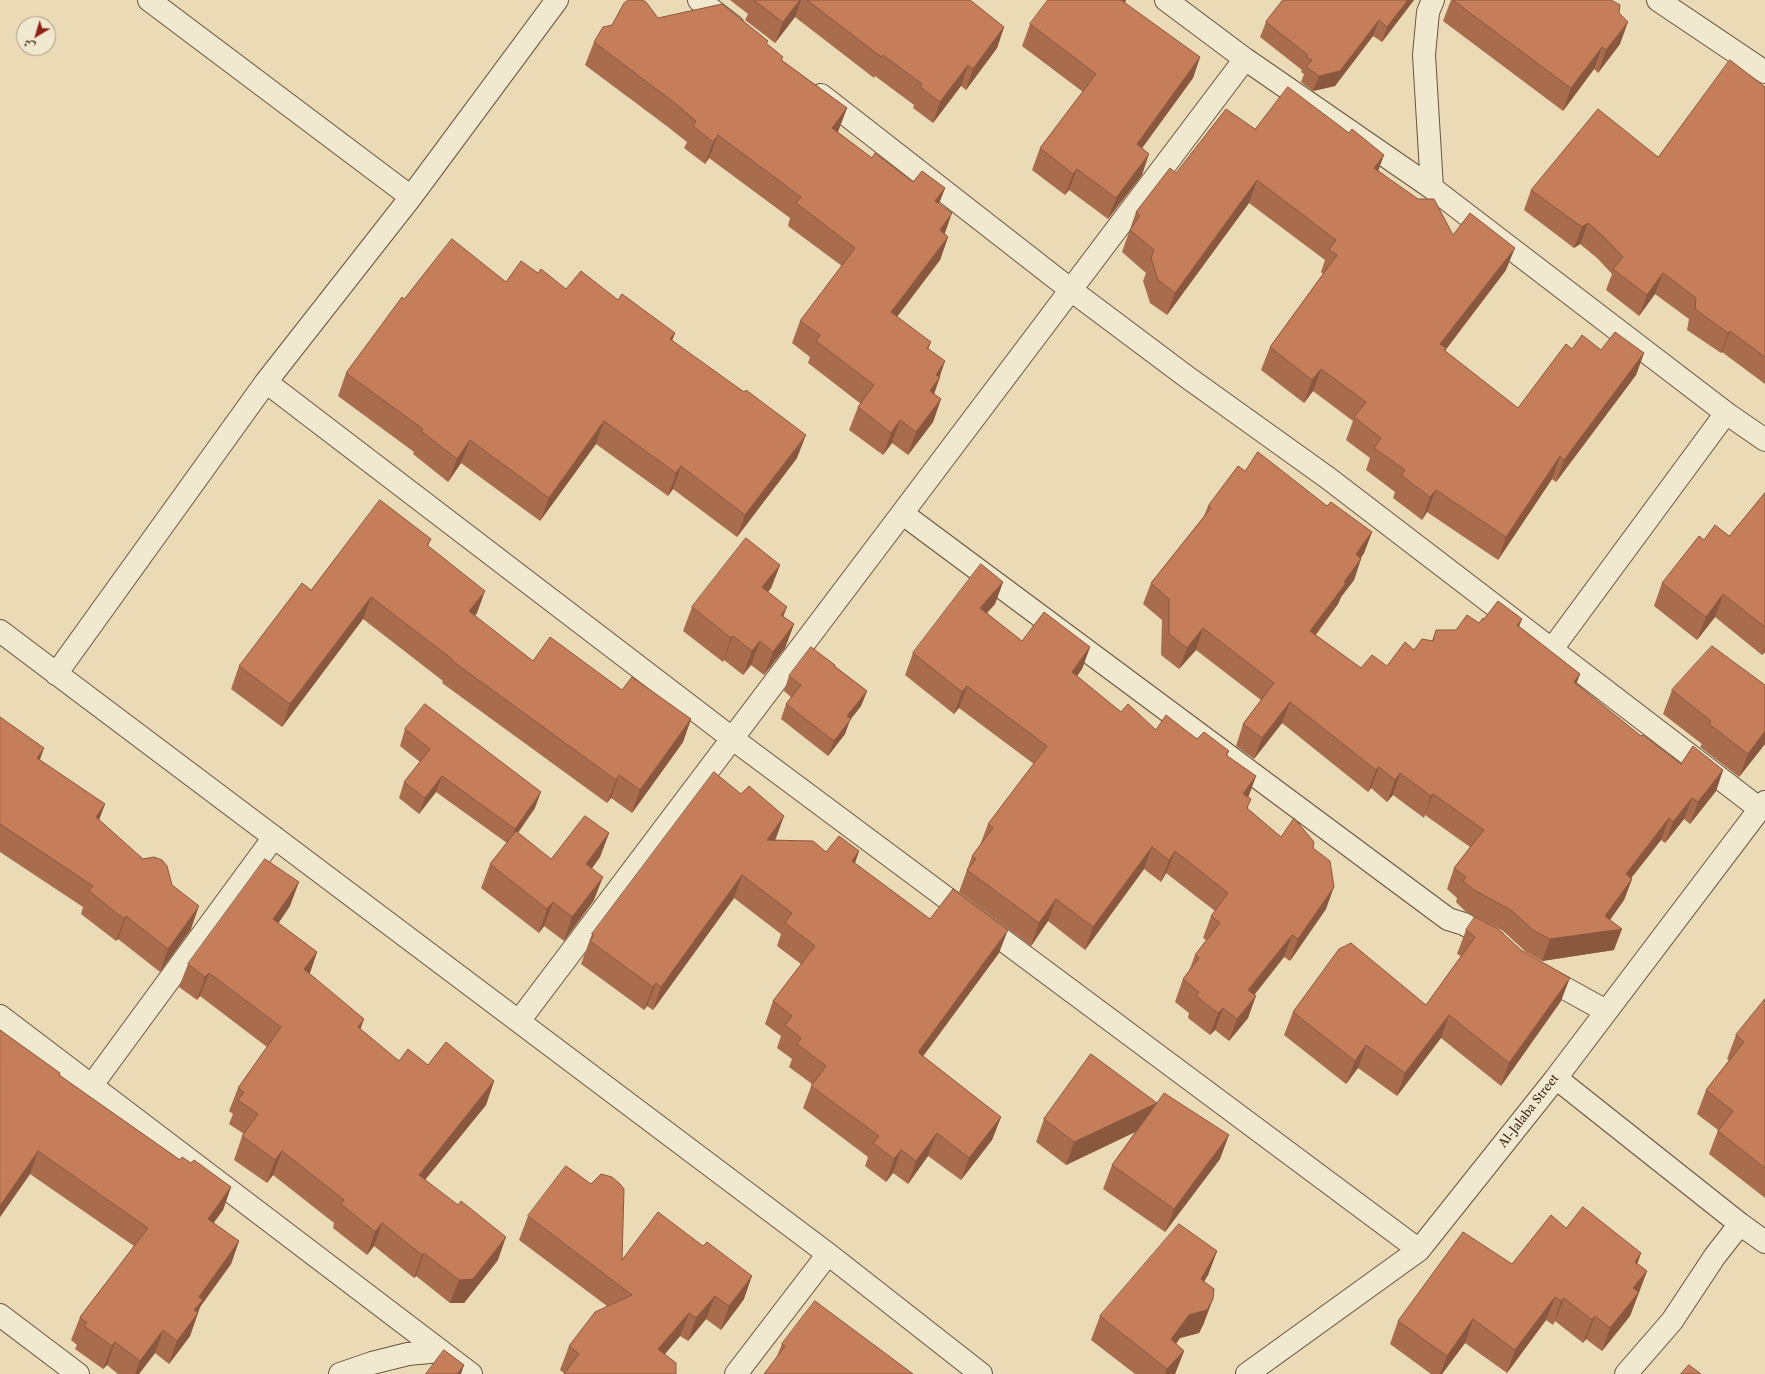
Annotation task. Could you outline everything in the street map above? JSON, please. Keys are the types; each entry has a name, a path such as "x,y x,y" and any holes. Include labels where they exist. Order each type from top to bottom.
{"street":[{"path":"149,0 411,197"},
{"path":"56,674 266,382 411,197 557,0"},
{"path":"699,0 750,39"},
{"path":"1166,0 1245,59 1432,188 1726,413 1765,440"},
{"path":"1432,188 1424,55 1428,12 1433,0"},
{"path":"1658,0 1765,72"},
{"path":"519,1021 1245,59"},
{"path":"806,84 1071,290 1187,377 1328,478 1552,649 1762,805"},
{"path":"266,382 733,739 1418,1250"},
{"path":"1552,649 1726,413"},
{"path":"903,514 1448,919 1471,928 1498,942 1508,952"},
{"path":"0,631 828,1254 981,1374"},
{"name":"Al-Jalaba Street","path":"1247,1374 1418,1250 1556,1078 1762,805"},
{"path":"92,1084 274,837"},
{"path":"1525,966 1606,1011"},
{"path":"0,1016 92,1084 471,1374"},
{"path":"1556,1078 1740,1224 1765,1242"},
{"path":"1626,1374 1672,1321 1715,1256 1740,1224"},
{"path":"736,1374 828,1254"},
{"path":"0,1315 78,1374"},
{"path":"340,1374 372,1363 408,1354 441,1351"}],"building":[{"path":"629,0 642,0 646,2 658,18 722,4 768,41 766,43 783,57 781,60 847,108 832,128 872,158 875,153 913,182 922,171 945,188 935,201 952,213 940,230 948,237 891,312 931,342 927,348 945,361 936,375 940,377 930,391 941,399 916,432 900,420 891,433 858,407 874,385 816,341 820,335 800,321 855,248 796,203 801,197 718,135 713,142 693,126 696,121 676,104 594,42 603,27 612,25 624,3"},
{"path":"754,0 800,0 783,22"},
{"path":"807,0 970,0 1004,27 973,69 968,65 940,102 920,87 922,84 883,55 882,57"},
{"path":"1048,0 1121,0 1200,57 1137,144 1149,154 1116,198 1077,169 1073,174 1040,148 1096,74 1030,24"},
{"path":"1283,0 1408,0 1387,27 1379,20 1340,71 1319,76 1306,67 1312,60 1306,57 1308,55 1266,22"},
{"path":"1453,0 1611,0 1620,5 1619,13 1628,22 1606,50 1602,47 1571,88"},
{"path":"1730,60 1765,87 1765,357 1730,331 1728,333 1695,309 1696,298 1663,273 1647,295 1613,269 1623,257 1604,237 1588,223 1582,227 1531,190 1598,109 1658,157"},
{"path":"1288,87 1349,133 1352,129 1384,155 1374,168 1418,199 1434,199 1453,235 1470,213 1515,248 1440,344 1446,348 1444,350 1518,408 1566,344 1572,349 1582,335 1601,350 1615,332 1644,353 1564,460 1560,456 1506,537 1436,490 1430,497 1401,475 1405,470 1374,448 1381,438 1354,417 1366,402 1321,369 1312,380 1270,347 1337,255 1329,250 1336,240 1257,180 1175,293 1158,280 1151,258 1154,250 1130,230 1140,216 1136,212 1170,168 1176,173 1226,109 1255,129"},
{"path":"452,239 506,282 521,261 538,273 541,269 566,289 581,271 618,300 622,294 675,333 670,339 744,392 746,390 806,435 745,515 681,466 676,473 604,421 549,498 470,440 457,459 421,431 423,429 346,373 402,297 404,299"},
{"path":"1258,452 1327,506 1331,502 1372,532 1356,554 1361,559 1344,582 1346,583 1310,631 1361,668 1372,655 1387,666 1405,642 1414,650 1422,639 1433,641 1436,630 1456,630 1467,615 1479,623 1498,601 1522,619 1517,625 1580,674 1574,682 1641,736 1643,735 1681,764 1693,746 1723,770 1698,802 1692,798 1673,822 1669,818 1626,874 1632,879 1605,916 1622,929 1550,939 1534,931 1511,910 1474,890 1463,881 1466,877 1454,868 1484,830 1433,794 1431,796 1400,773 1395,780 1379,767 1376,770 1290,702 1262,738 1243,724 1274,683 1203,628 1187,648 1169,634 1169,599 1151,583 1211,508 1208,506 1238,466 1245,471"},
{"path":"1765,493 1765,627 1723,594 1706,617 1662,583 1699,536 1704,540 1715,525 1729,536"},
{"path":"380,500 431,539 427,545 485,591 469,611 533,661 550,637 622,690 632,677 691,719 640,790 619,775 616,780 451,660 452,659 371,597 290,704 239,666 302,583 311,590"},
{"path":"746,538 780,565 762,587 787,607 781,615 794,624 773,652 760,641 752,651 733,636 731,638 692,607"},
{"path":"981,564 1003,582 980,608 1022,641 1044,612 1090,647 1072,672 1121,712 1128,704 1156,730 1166,715 1197,739 1204,732 1229,751 1226,755 1256,776 1243,794 1251,799 1247,808 1281,837 1294,818 1314,842 1313,848 1330,861 1334,887 1298,939 1292,935 1248,990 1256,996 1237,1019 1223,1008 1218,1013 1196,996 1199,992 1183,979 1199,958 1195,955 1220,923 1211,916 1228,893 1175,851 1169,860 1152,847 1093,927 1056,899 1039,923 967,870 976,859 972,856 993,828 988,824 1047,746 967,686 962,692 913,653"},
{"path":"1712,646 1765,685 1765,731 1748,754 1709,724 1711,721 1672,690"},
{"path":"811,647 867,691 847,716 851,719 834,741 786,704 801,685 789,676"},
{"path":"425,704 541,792 515,829 442,776 425,798 404,782 430,749 405,729"},
{"path":"0,717 44,748 37,758 105,804 96,817 143,859 154,857 162,860 167,866 172,885 199,906 168,949 126,916 124,919 89,891 93,886 0,824"},
{"path":"714,772 741,794 749,786 784,816 767,840 813,841 826,852 839,836 859,851 852,861 930,919 953,889 1008,930 919,1051 919,1053 1001,1117 969,1158 937,1133 916,1161 901,1150 894,1159 873,1143 879,1136 811,1086 826,1066 797,1044 801,1038 785,1025 792,1016 773,1001 815,946 785,923 792,913 742,875 661,987 656,983 653,987 590,941 594,935 592,934"},
{"path":"585,816 609,833 586,864 603,877 572,917 553,902 547,909 490,864 516,831 551,859"},
{"path":"265,859 299,882 273,919 317,952 304,969 364,1019 358,1027 399,1061 408,1049 428,1065 446,1042 494,1081 419,1175 458,1205 461,1201 506,1237 473,1279 459,1280 424,1253 422,1255 382,1223 375,1232 341,1204 344,1200 282,1151 275,1160 242,1136 258,1114 238,1100 244,1092 238,1088 281,1027 209,973 205,977 188,964"},
{"path":"1475,917 1498,929 1521,950 1570,978 1509,1063 1449,1015 1405,1073 1366,1045 1355,1061 1293,1012 1339,949 1351,943 1426,1005 1475,937 1466,930"},
{"path":"1765,999 1765,1168 1718,1131 1733,1111 1706,1090 1744,1042 1736,1035"},
{"path":"0,1030 60,1073 59,1075 180,1160 182,1157 191,1163 194,1160 231,1187 208,1219 239,1241 199,1297 203,1300 194,1310 198,1313 177,1341 163,1330 140,1361 115,1342 112,1346 84,1326 87,1323 80,1317 148,1228 38,1151 0,1206"},
{"path":"1091,1054 1157,1103 1074,1142 1044,1119"},
{"path":"1164,1093 1229,1135 1174,1209 1112,1165"},
{"path":"566,1166 591,1184 601,1174 612,1177 624,1189 622,1260 658,1212 703,1246 707,1242 752,1276 729,1306 715,1296 696,1318 689,1313 658,1349 676,1363 676,1374 564,1374 579,1354 569,1346 595,1312 632,1295 528,1216"},
{"path":"1583,1207 1641,1253 1635,1262 1647,1271 1633,1288 1639,1292 1610,1328 1595,1316 1592,1320 1564,1298 1561,1301 1555,1297 1515,1350 1473,1319 1447,1356 1398,1321 1463,1232 1512,1264 1551,1215 1566,1228"},
{"path":"1179,1224 1217,1251 1201,1279 1214,1289 1213,1299 1207,1310 1189,1315 1171,1339 1184,1351 1167,1369 1100,1316"},
{"path":"815,1301 913,1374 764,1374 785,1346 782,1344"},
{"path":"444,1350 464,1365 457,1374 426,1374"},
{"path":"1689,1365 1701,1374 1681,1374"}]}
